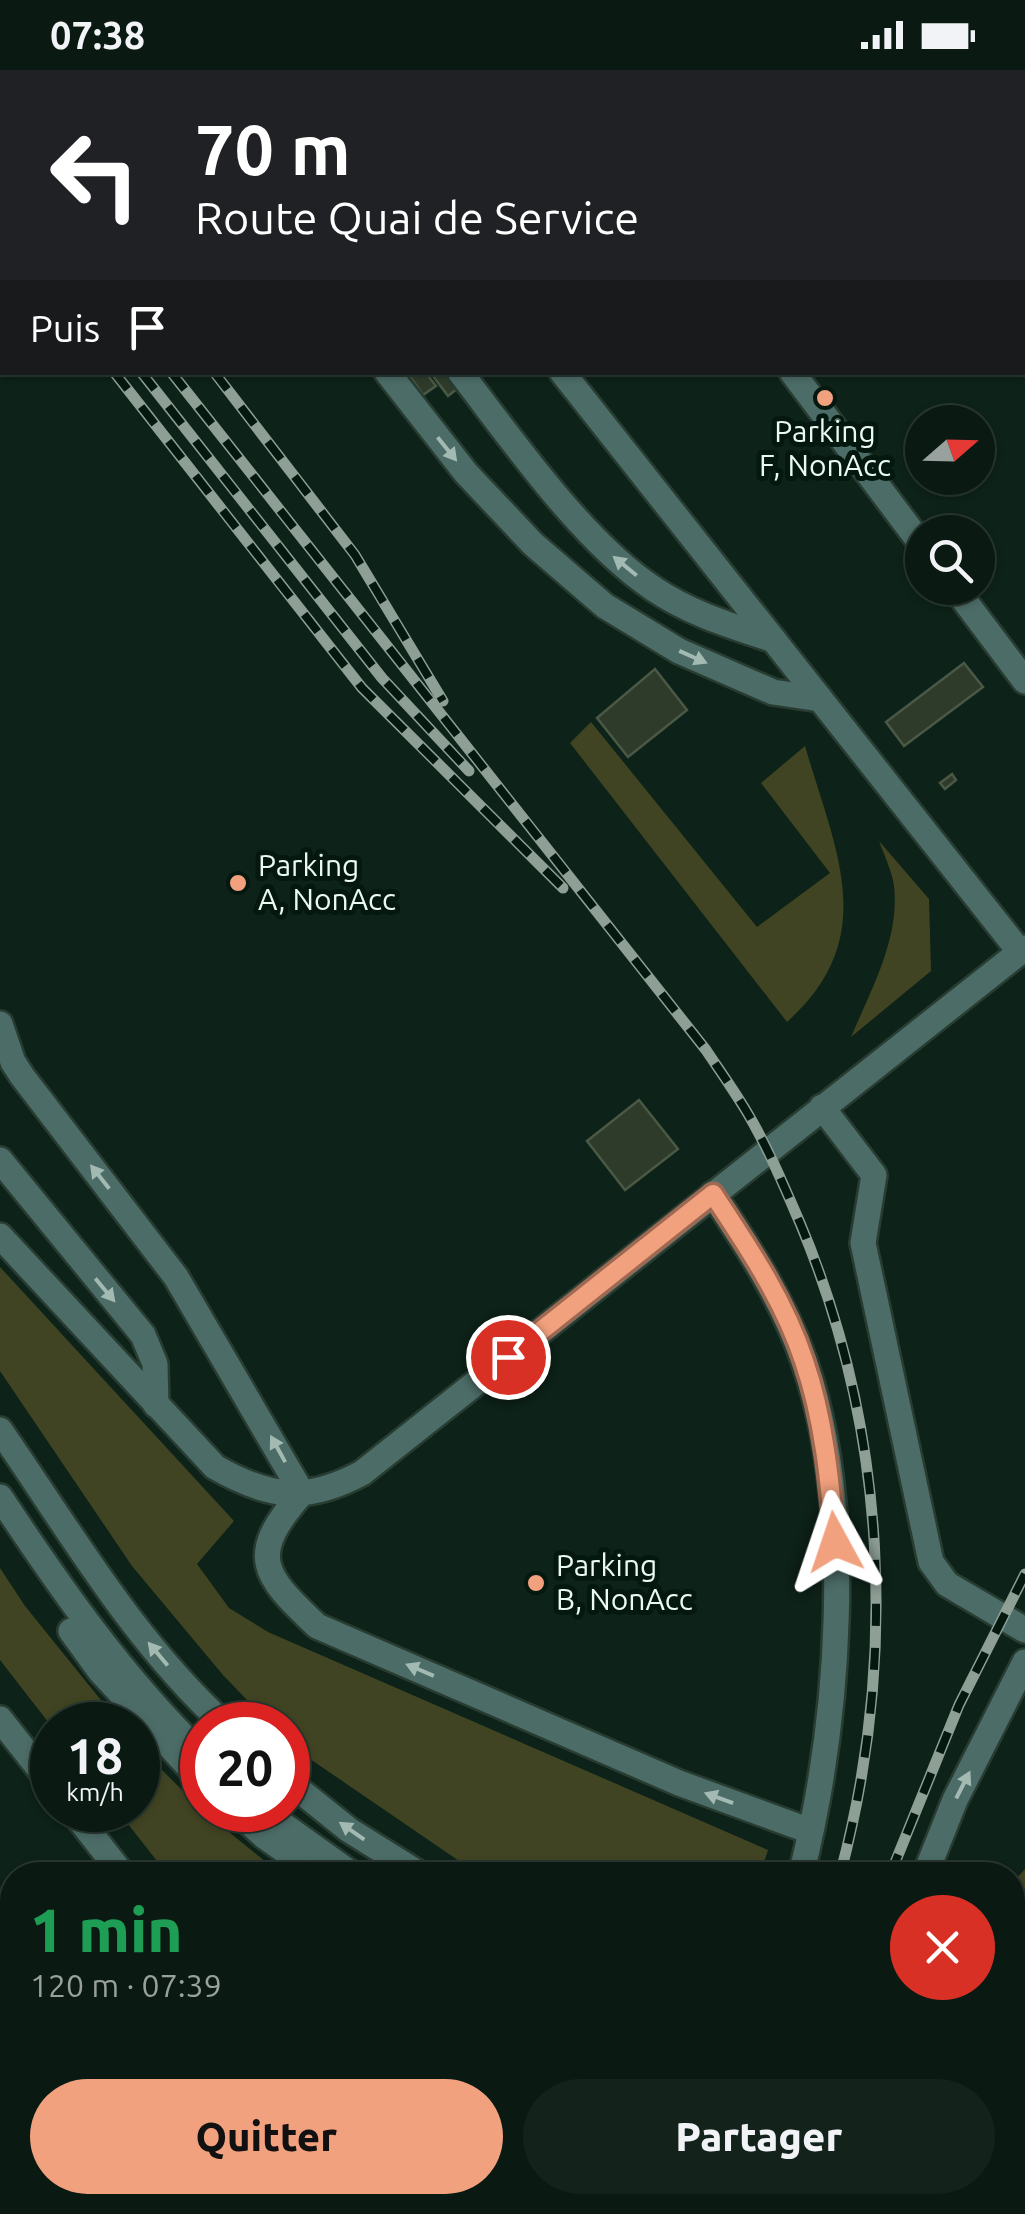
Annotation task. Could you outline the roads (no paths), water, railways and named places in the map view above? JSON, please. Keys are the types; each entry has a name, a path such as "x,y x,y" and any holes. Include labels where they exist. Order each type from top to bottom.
{"lane":[{"path":"389,375 466,474 532,544 605,606 679,651 773,692 820,699"},
{"path":"462,375 608,552 654,589 702,616 774,640"},
{"path":"0,1236 214,1466 265,1490 302,1493 336,1488 362,1473 1022,950 564,375"},
{"path":"794,375 905,522"},
{"path":"967,605 1025,680"},
{"path":"0,1024 22,1076 176,1278 302,1493"},
{"path":"822,1108 874,1175 863,1243 931,1562 948,1584 1025,1630"},
{"path":"0,1160 143,1335 155,1364 156,1405"},
{"path":"713,1194 760,1265 794,1335 812,1388 829,1477 835,1542 834,1643 824,1748 804,1862"},
{"path":"0,1430 132,1622 199,1702"},
{"path":"302,1493 280,1518 269,1548 268,1564 277,1588 318,1626 679,1783 810,1831"},
{"path":"0,1497 92,1632 180,1734"},
{"path":"0,1528 100,1671 180,1757"},
{"path":"929,1862 955,1800 1025,1662"},
{"path":"0,1719 30,1757"},
{"path":"310,1799 400,1862"},
{"path":"89,1832 113,1862"},
{"path":"260,1832 301,1862"},
{"path":"293,1832 335,1862"}],"railway":[{"path":"116,375 362,688 563,888"},
{"path":"143,375 382,678 469,771"},
{"path":"173,375 706,1050 748,1114 782,1181 829,1302 851,1382 866,1463 874,1545 876,1628 870,1711 859,1793 843,1862"},
{"path":"216,375 355,555 443,701"},
{"path":"895,1862 959,1705 1025,1574"}],"place":[{"name":"Parking F, NonAcc","path":"825,398"},
{"name":"Parking A, NonAcc","path":"238,883"},
{"name":"Parking B, NonAcc","path":"536,1583"}]}
